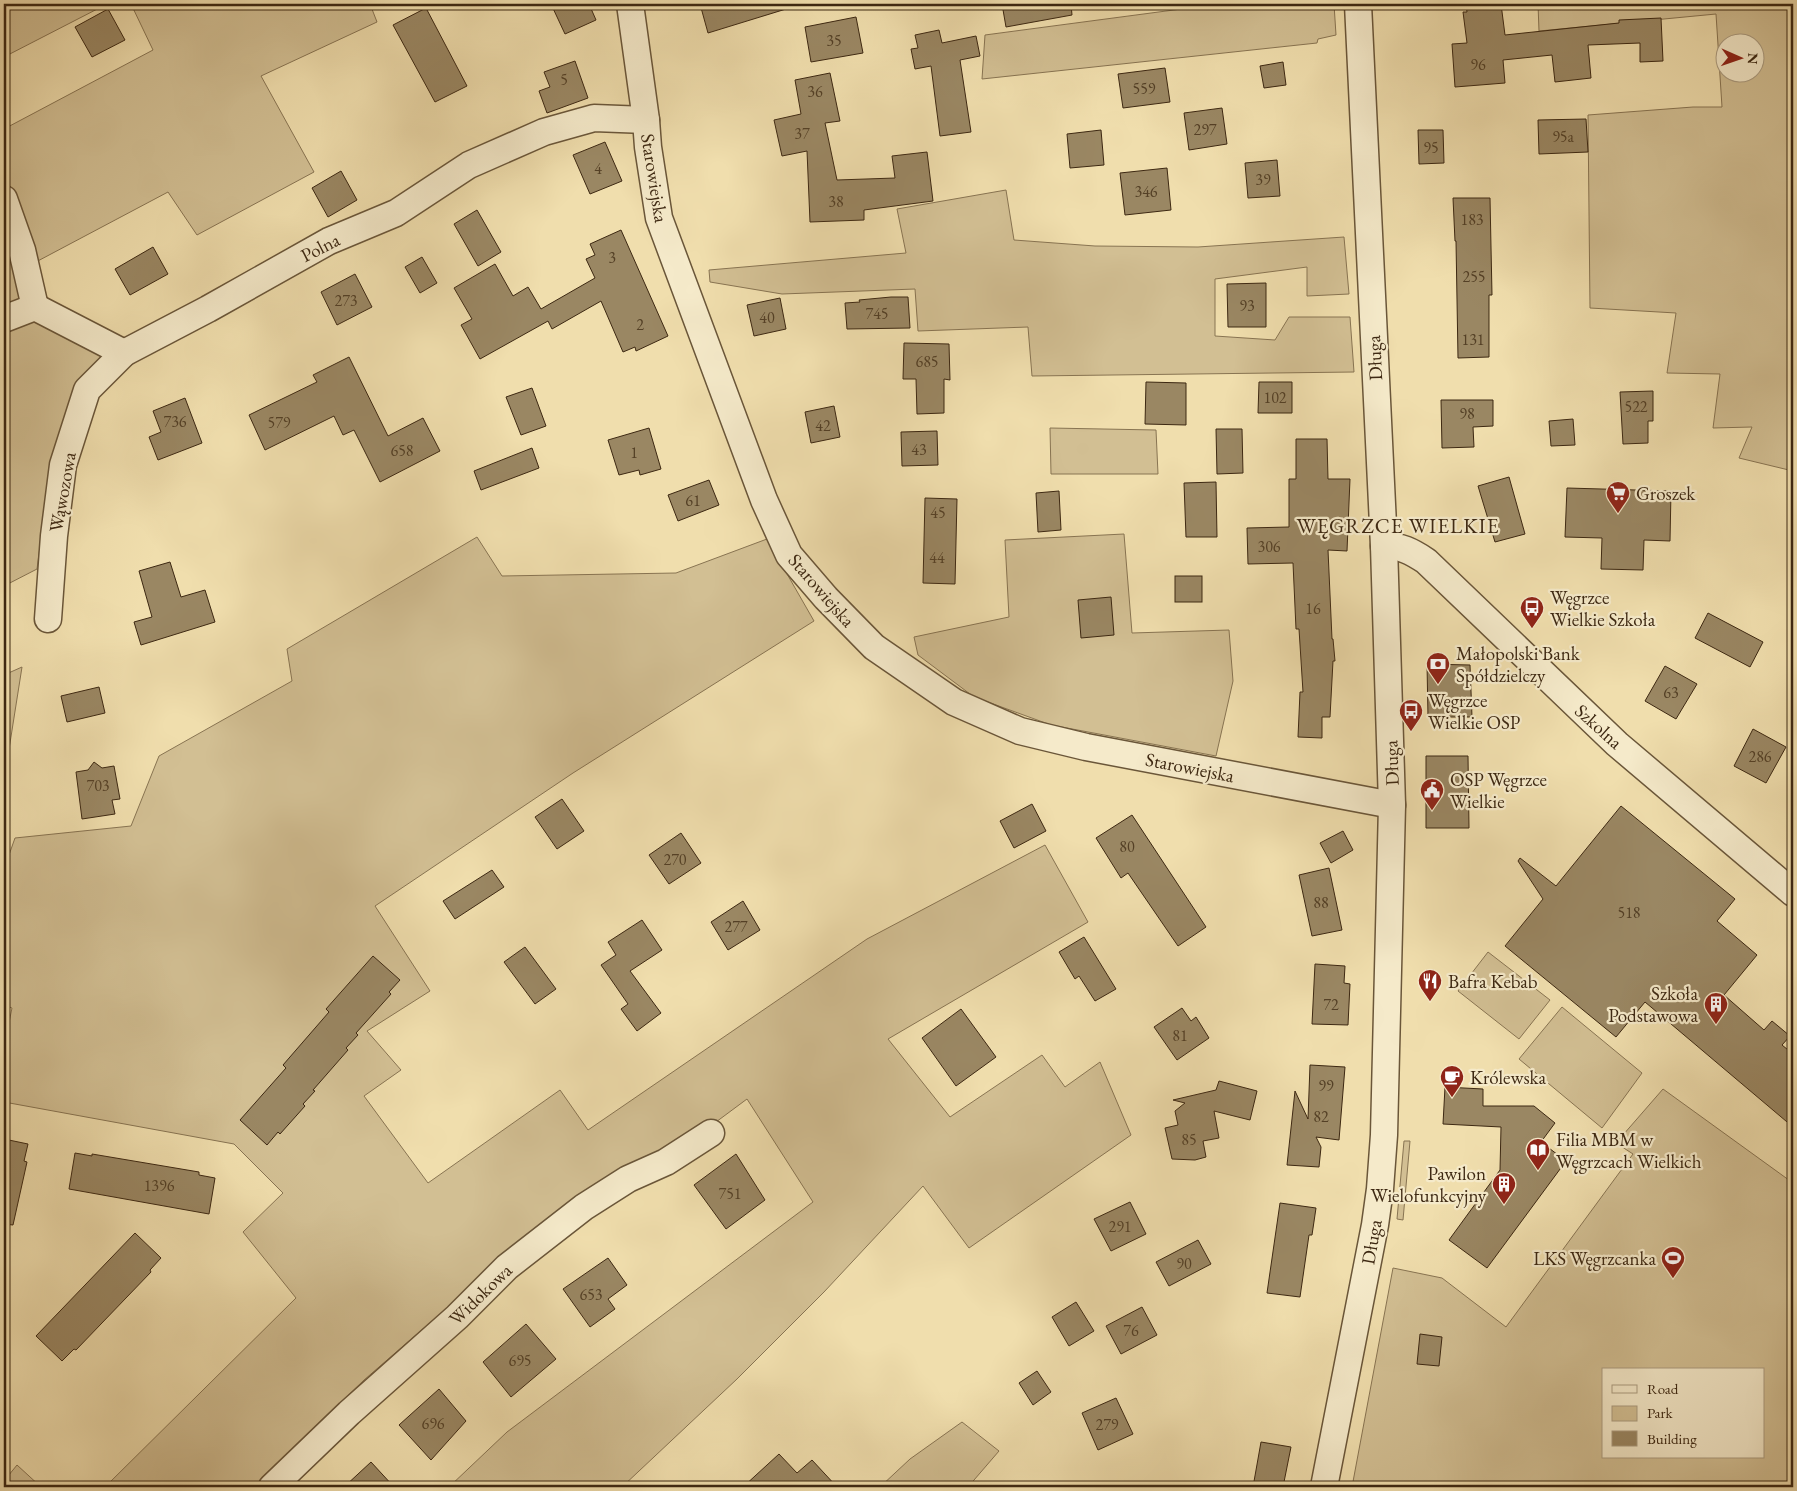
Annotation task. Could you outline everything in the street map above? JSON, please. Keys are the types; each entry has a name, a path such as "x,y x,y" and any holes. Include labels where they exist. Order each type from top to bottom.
{"street":[{"name":"Starowiejska","path":"630,4 659,218 764,500 789,555 826,598 874,647 954,702 1020,731 1086,747 1392,805"},
{"name":"Długa","path":"1324,1487 1375,1225 1380,1189 1387,1034 1392,805 1384,546 1358,4"},
{"name":"Polna","path":"124,353 208,309 329,241 396,213 469,165 544,132 594,118 646,120"},
{"path":"4,199 22,250 35,307"},
{"path":"4,319 35,307 124,353"},
{"name":"Wąwozowa","path":"48,619 54,536 63,465 87,390 124,353"},
{"name":"Szkolna","path":"1384,546 1397,546 1410,550 1426,561 1617,744 1793,893"},
{"name":"Widokowa","path":"272,1487 349,1413 457,1317 507,1267 584,1207 628,1179 666,1162 711,1133"}],"green space":[{"path":"4,4 107,4 4,57"},
{"path":"131,4 370,4 377,22 261,76 314,172 197,235 168,192 34,263 18,206 4,175 4,129 153,50"},
{"path":"1219,4 1334,4 1336,35 1318,39 1317,43 982,79 985,35"},
{"path":"1538,4 1793,4 1793,471 1739,458 1752,427 1713,428 1720,374 1667,373 1676,313 1590,308 1588,115 1693,107 1722,107 1720,82 1764,82 1764,32 1717,32 1716,14 1539,31"},
{"path":"1006,190 1014,240 1095,246 1198,247 1344,237 1349,294 1307,296 1307,267 1215,279 1215,336 1275,340 1289,317 1350,317 1354,372 1032,376 1028,327 918,331 915,289 782,294 710,282 709,270 906,253 897,209"},
{"path":"4,222 26,308 98,345 103,359 69,402 48,487 37,569 4,586"},
{"path":"1050,428 1156,430 1158,474 1051,474"},
{"path":"1124,534 1132,633 1229,630 1233,681 1216,756 1051,725 974,697 918,655 914,637 1009,617 1005,540"},
{"path":"477,537 502,576 676,573 767,539 814,621 573,773 375,906 430,991 367,1031 401,1070 364,1096 428,1183 560,1090 588,1130 867,939 1045,845 1088,922 888,1039 950,1117 1042,1055 1065,1087 1100,1062 1131,1135 969,1248 923,1186 824,1292 737,1379 622,1487 449,1487 507,1432 813,1202 747,1099 716,1122 537,1230 364,1380 253,1487 105,1487 296,1298 243,1232 283,1193 234,1144 4,1102 4,1047 12,1008 4,1005 4,869 15,838 131,826 159,756 292,681 287,649"},
{"path":"22,667 4,781 4,675"},
{"path":"1488,952 1550,1000 1519,1039 1458,991"},
{"path":"1562,1007 1642,1073 1602,1128 1519,1059"},
{"name":"LKS Węgrzcanka","path":"1663,1089 1793,1183 1793,1487 1352,1487 1393,1268 1442,1278 1506,1327 1633,1154 1616,1143"},
{"path":"1404,1141 1410,1141 1403,1220 1397,1219"},
{"path":"962,1422 999,1451 968,1487 880,1487 910,1459"},
{"path":"17,1465 41,1487 4,1487 4,1481"}],"building":[{"path":"551,4 589,4 596,20 565,34"},
{"path":"700,4 785,4 786,9 708,33"},
{"path":"1002,4 1071,4 1072,15 1006,27"},
{"path":"1466,4 1501,4 1505,35 1619,23 1619,20 1661,18 1663,61 1640,62 1640,43 1588,45 1591,78 1555,82 1552,55 1503,60 1505,83 1455,87 1452,44 1467,43 1463,12 1467,12"},
{"path":"426,8 467,86 435,102 393,25"},
{"path":"108,9 125,40 92,57 75,27"},
{"path":"856,17 863,53 811,62 805,27"},
{"path":"939,30 942,43 976,36 980,56 960,60 971,132 940,136 931,66 915,69 911,49 918,48 915,35"},
{"path":"575,61 588,98 547,113 539,91 550,87 544,72"},
{"path":"1283,62 1286,85 1264,88 1260,66"},
{"path":"1165,68 1170,102 1123,108 1118,74"},
{"path":"830,73 840,121 825,123 837,180 895,178 892,156 927,152 933,201 864,210 864,220 810,222 807,151 782,156 774,120 801,114 795,80"},
{"path":"1222,108 1227,144 1189,150 1184,113"},
{"path":"1586,119 1588,152 1539,154 1538,120"},
{"path":"1101,130 1104,165 1070,168 1067,134"},
{"path":"1418,130 1443,130 1444,163 1419,164"},
{"path":"605,142 622,181 590,194 573,155"},
{"path":"1277,160 1280,196 1248,198 1245,163"},
{"path":"1167,168 1171,210 1125,215 1120,173"},
{"path":"341,171 357,200 328,217 312,188"},
{"path":"1453,198 1490,198 1492,295 1489,295 1489,357 1458,358 1456,241"},
{"path":"477,210 501,252 478,266 454,224"},
{"path":"621,230 668,336 636,351 635,347 623,352 601,301 552,329 548,321 480,359 461,325 472,319 454,288 495,264 513,296 528,287 541,309 595,278 586,259 595,255 590,244"},
{"path":"153,247 168,274 130,295 115,269"},
{"path":"422,257 437,283 420,293 405,267"},
{"path":"355,274 372,307 337,325 321,292"},
{"path":"1266,283 1266,327 1228,327 1227,284"},
{"path":"891,297 908,297 910,328 847,329 845,303"},
{"path":"780,298 786,329 754,336 747,305"},
{"path":"904,343 949,344 950,380 944,379 944,413 917,414 916,379 903,379"},
{"path":"349,357 388,436 423,418 440,451 380,482 354,430 343,435 334,416 265,450 249,415 317,382 313,375"},
{"path":"1146,382 1186,383 1186,425 1145,424"},
{"path":"1259,382 1292,382 1292,413 1258,413"},
{"path":"532,388 546,426 521,435 506,397"},
{"path":"1653,391 1653,421 1648,421 1648,443 1623,444 1620,392"},
{"path":"185,398 202,443 158,460 149,437 161,432 153,411"},
{"path":"1441,400 1493,400 1493,426 1473,427 1474,447 1442,448"},
{"path":"834,406 840,437 811,443 805,412"},
{"path":"1573,419 1575,445 1551,446 1549,421"},
{"path":"649,428 661,469 640,475 639,470 619,475 608,440"},
{"path":"1216,429 1242,429 1243,473 1217,474"},
{"path":"937,431 938,465 902,466 901,432"},
{"path":"1296,439 1327,439 1328,479 1350,479 1347,551 1328,550 1332,639 1335,661 1333,661 1330,717 1322,717 1322,738 1298,737 1300,692 1303,692 1299,629 1296,629 1293,563 1248,564 1247,528 1289,527 1289,479 1296,479"},
{"path":"532,448 539,468 481,490 474,471"},
{"path":"1509,477 1525,534 1495,542 1478,486"},
{"path":"709,480 719,505 678,521 668,495"},
{"path":"1216,482 1217,537 1186,537 1184,483"},
{"name":"Groszek","path":"1567,488 1671,491 1670,541 1644,540 1643,570 1601,569 1602,538 1565,537"},
{"path":"1059,491 1061,530 1038,532 1036,493"},
{"path":"925,498 957,499 955,584 923,583"},
{"path":"170,562 181,597 205,590 215,622 141,645 134,622 152,617 139,571"},
{"path":"1175,576 1202,576 1202,602 1175,602"},
{"path":"1111,597 1114,635 1081,638 1078,600"},
{"path":"1708,613 1763,642 1750,667 1695,638"},
{"path":"1427,664 1470,665 1472,717 1428,717"},
{"path":"1665,666 1697,684 1676,719 1645,701"},
{"path":"99,687 105,713 67,722 61,696"},
{"path":"1753,729 1786,747 1766,783 1734,766"},
{"path":"1426,756 1468,756 1469,828 1426,828"},
{"path":"94,762 102,768 114,766 120,799 112,800 115,814 82,819 76,772 88,770"},
{"path":"562,799 584,831 557,849 535,817"},
{"path":"1032,804 1046,831 1014,848 1000,821"},
{"path":"1621,806 1735,899 1717,921 1757,955 1724,995 1764,1030 1772,1021 1790,1036 1782,1045 1793,1054 1793,1127 1645,1002 1616,1037 1505,946 1543,899 1518,861 1520,858 1556,886"},
{"path":"1132,815 1206,927 1178,946 1128,873 1121,878 1096,838"},
{"path":"1343,831 1353,850 1331,863 1320,843"},
{"path":"681,833 701,863 669,884 649,855"},
{"path":"1329,868 1342,930 1312,936 1299,875"},
{"path":"492,870 504,887 455,919 443,901"},
{"path":"743,901 760,930 728,950 711,922"},
{"path":"642,920 662,950 630,971 661,1013 637,1031 621,1009 628,1004 601,965 616,955 608,942"},
{"path":"1084,937 1116,989 1095,1001 1079,976 1075,979 1059,952"},
{"path":"525,947 556,989 535,1004 504,962"},
{"path":"373,956 400,980 389,992 391,994 356,1033 358,1035 346,1048 348,1050 313,1090 315,1091 303,1104 305,1106 280,1134 278,1132 267,1145 240,1120 286,1068 283,1065 329,1012 326,1009"},
{"path":"1315,964 1345,966 1344,983 1350,984 1348,1025 1312,1024"},
{"path":"1182,1008 1191,1021 1196,1017 1209,1038 1177,1060 1154,1027"},
{"path":"961,1009 996,1057 956,1086 922,1038"},
{"path":"1310,1065 1345,1067 1339,1140 1316,1137 1321,1147 1319,1167 1287,1165 1295,1091 1308,1119"},
{"path":"1219,1081 1257,1091 1250,1120 1214,1111 1219,1138 1203,1141 1206,1157 1195,1160 1172,1159 1165,1128 1178,1125 1175,1111 1185,1103 1173,1100 1216,1090"},
{"name":"Pawilon Wielofunkcyjny","path":"1445,1087 1483,1089 1483,1106 1534,1106 1555,1123 1541,1142 1566,1161 1487,1268 1449,1240 1500,1170 1501,1127 1443,1124"},
{"path":"4,1139 28,1144 24,1161 27,1162 13,1225 4,1224"},
{"path":"75,1153 92,1156 92,1154 199,1172 199,1175 215,1178 209,1214 69,1189"},
{"path":"736,1154 765,1200 726,1229 694,1185"},
{"path":"1130,1202 1146,1234 1111,1251 1094,1219"},
{"path":"1280,1203 1316,1208 1312,1235 1309,1235 1300,1297 1267,1293"},
{"path":"135,1233 161,1258 150,1270 151,1272 76,1350 74,1349 62,1361 36,1336"},
{"path":"1198,1240 1211,1264 1169,1286 1156,1262"},
{"path":"608,1258 627,1285 608,1299 615,1309 590,1327 563,1289"},
{"path":"1076,1302 1094,1331 1069,1346 1052,1317"},
{"path":"1142,1307 1157,1335 1121,1354 1106,1326"},
{"path":"526,1324 556,1359 511,1397 483,1362"},
{"path":"1420,1334 1442,1337 1439,1366 1417,1364"},
{"path":"1037,1371 1051,1392 1033,1405 1019,1383"},
{"path":"439,1389 466,1421 431,1460 399,1425"},
{"path":"1116,1398 1133,1434 1098,1450 1082,1413"},
{"path":"1261,1442 1291,1447 1283,1487 1253,1487"},
{"path":"779,1454 797,1473 812,1460 837,1487 743,1487"},
{"path":"371,1462 394,1487 344,1487"}],"place":[{"name":"Groszek","path":"1618,514"},
{"name":"Węgrzce Wielkie Szkoła","path":"1532,629"},
{"name":"Małopolski Bank Spółdzielczy","path":"1438,685"},
{"name":"Węgrzce Wielkie OSP","path":"1411,732"},
{"name":"OSP Węgrzce Wielkie","path":"1432,811"},
{"name":"Bafra Kebab","path":"1430,1002"},
{"name":"Szkoła Podstawowa","path":"1716,1025"},
{"name":"Królewska","path":"1452,1098"},
{"name":"Filia MBM w Węgrzcach Wielkich","path":"1538,1171"},
{"name":"Pawilon Wielofunkcyjny","path":"1504,1205"},
{"name":"LKS Węgrzcanka","path":"1673,1279"}],"district":[{"name":"WĘGRZCE WIELKIE","path":"1398,526"}]}
